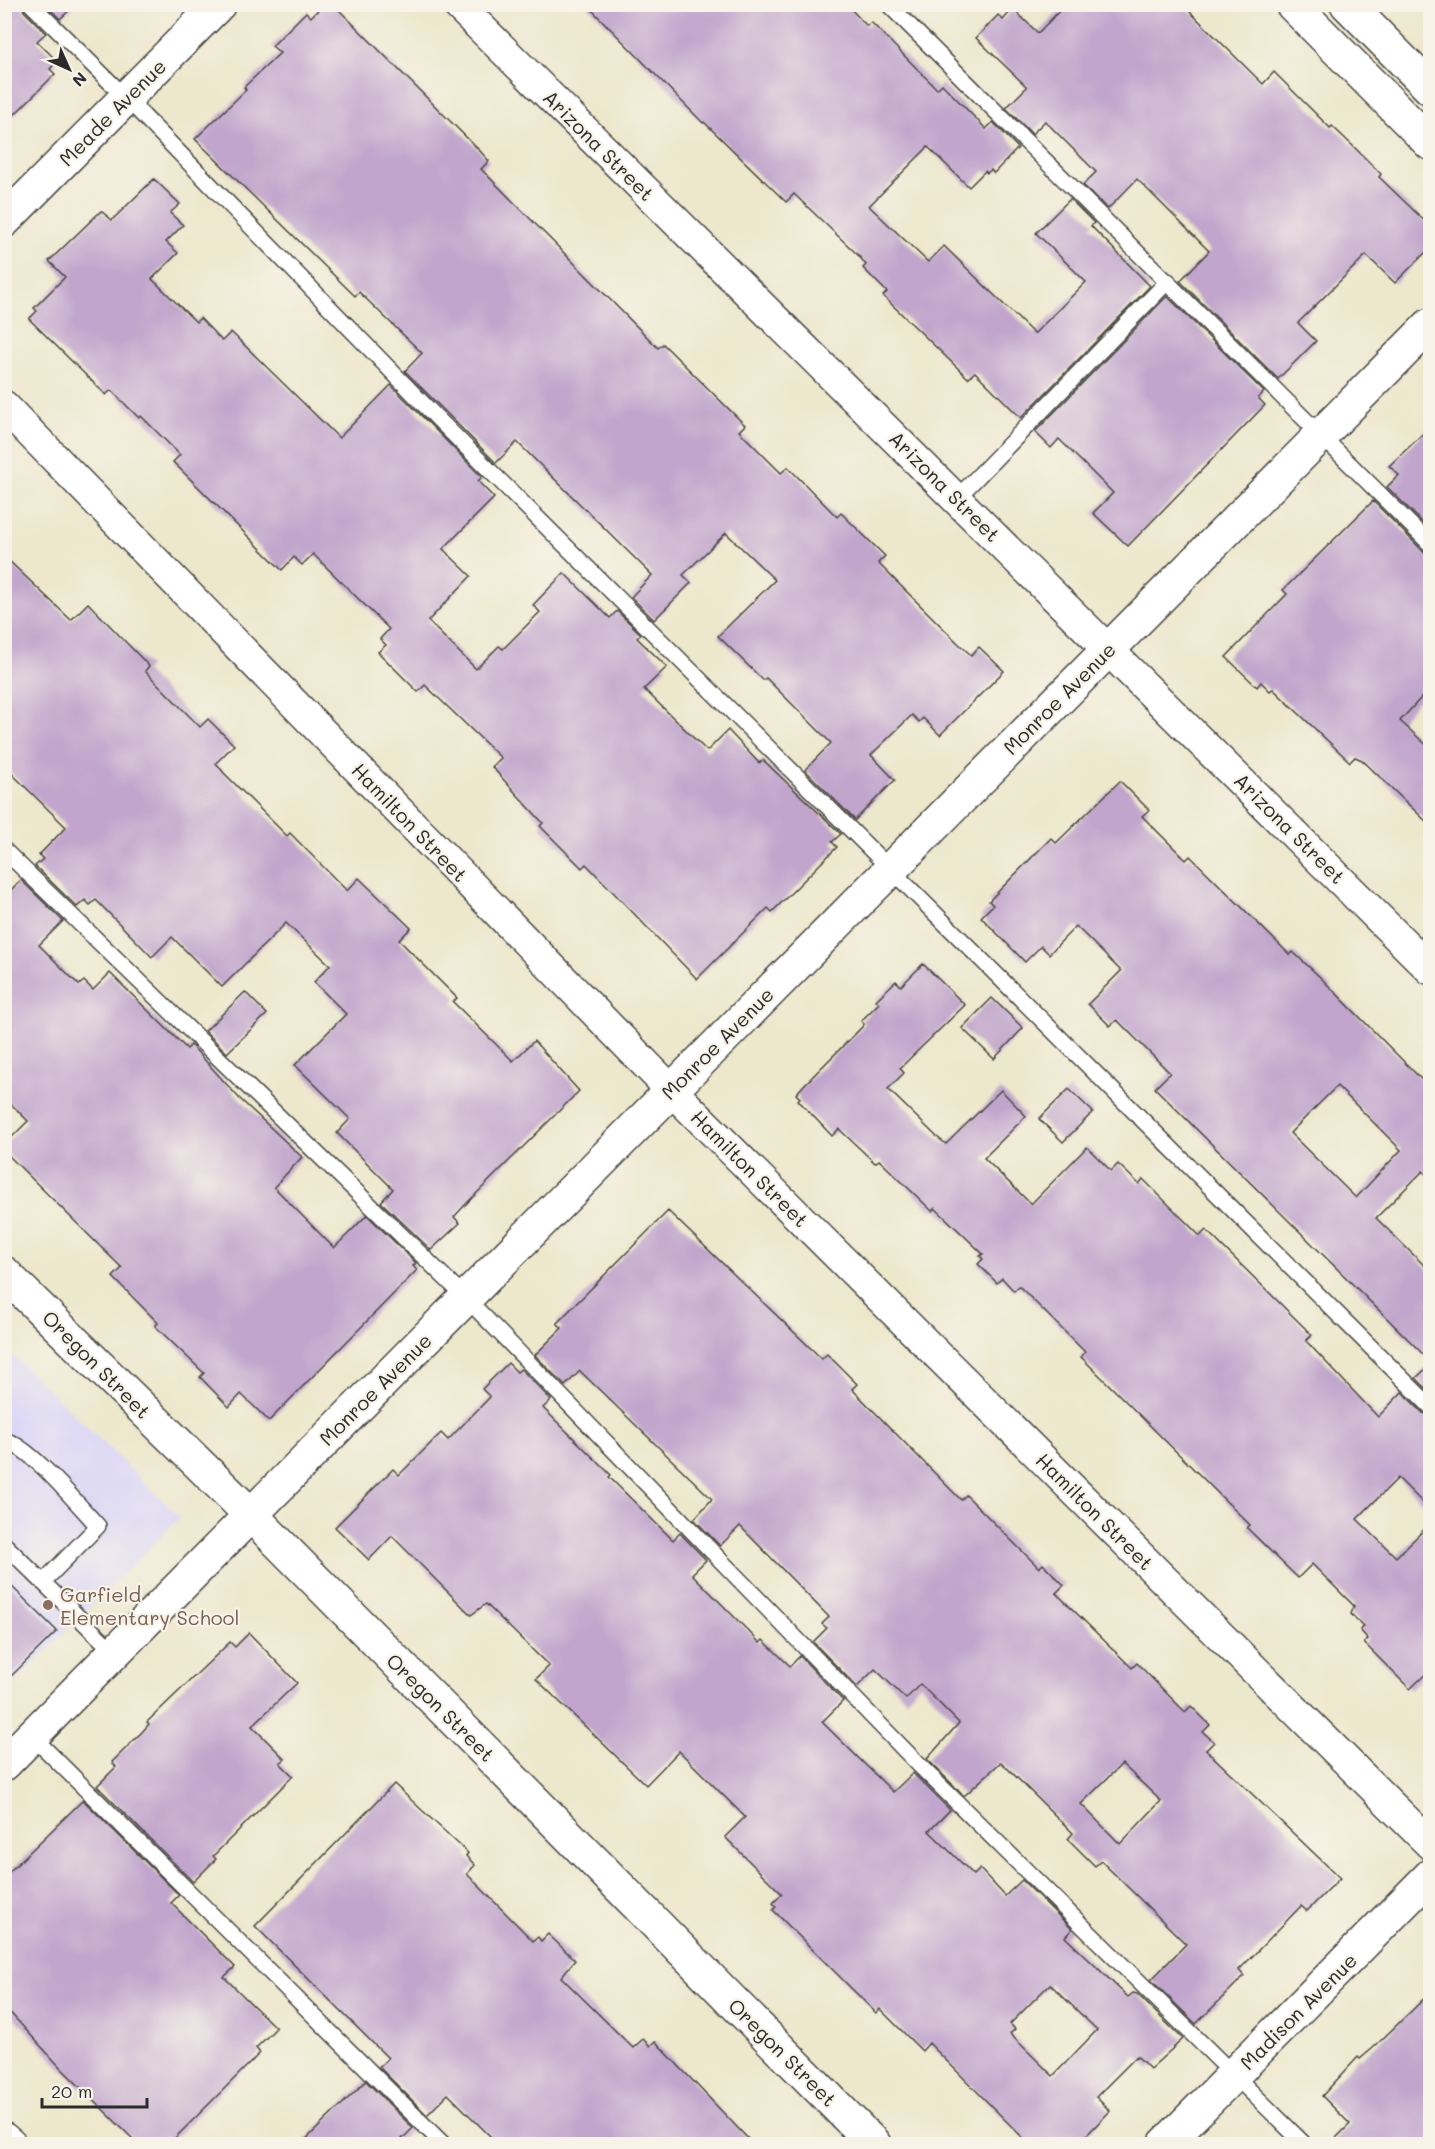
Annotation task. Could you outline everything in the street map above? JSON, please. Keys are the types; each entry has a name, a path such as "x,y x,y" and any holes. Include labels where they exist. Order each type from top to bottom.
{"street":[{"name":"Meade Avenue","path":"4,221 219,4"},
{"name":"Arizona Street","path":"457,4 1431,969"},
{"path":"1292,4 1431,143"},
{"path":"1347,4 1431,88"},
{"path":"1389,101 1419,98 1431,109"},
{"name":"Monroe Avenue","path":"4,1764 1320,434 1431,325"},
{"name":"Hamilton Street","path":"4,406 671,1090 1431,1844"},
{"name":"Oregon Street","path":"4,1273 251,1515 874,2145"},
{"name":"Madison Avenue","path":"1165,2145 1431,1876"},
{"path":"4,2138 11,2145"}],"lane":[{"path":"31,4 126,98 439,420 1431,1406"},
{"path":"888,4 1431,544"},
{"path":"957,498 1168,281"},
{"path":"4,850 466,1298 922,1768 1304,2145"},
{"path":"4,1440 15,1443 28,1454 98,1526 43,1582"},
{"path":"4,1544 115,1653"},
{"path":"32,1736 443,2145"}],"shaded area":[{"name":"Garfield Elementary School","path":"4,1347 180,1517 5,1692 4,1692"}],"building":[{"path":"4,4 22,4 24,11 46,33 37,41 57,61 50,69 55,74 4,125"},
{"path":"45,4 76,4 60,19"},
{"path":"324,4 333,4 481,152 489,161 481,169 658,348 663,344 745,425 739,431 781,473 788,467 837,517 841,513 885,556 878,563 971,655 979,647 1004,671 940,735 923,718 919,722 912,715 871,755 895,780 855,820 805,770 831,743 766,678 763,680 718,636 775,580 726,533 683,575 691,583 654,620 631,597 652,575 517,442 496,463 405,371 422,353 359,292 355,296 195,139 246,90 244,87 280,53 272,46 306,12 311,17"},
{"path":"586,4 846,4 867,26 871,22 937,89 942,84 986,129 993,122 1018,148 994,173 991,170 987,173 985,171 969,187 928,147 869,206 928,262 944,246 1034,334 1086,282 1036,233 1070,199 1094,223 1091,226 1150,286 1021,418 975,372 968,378 883,296 887,292 863,268 866,265 859,256 794,194 786,202 703,123"},
{"path":"1066,4 1182,4 1263,84 1274,72 1330,128 1332,126 1354,147 1381,174 1379,177 1431,227 1431,247 1395,283 1366,255 1298,323 1316,341 1278,379 1180,281 1209,251 1137,179 1108,209 1083,185 1096,172 1045,121 1032,134 1006,108 1027,87 976,38 998,15 1003,20 1013,9 1038,33"},
{"path":"154,179 180,204 170,213 183,225 166,242 178,253 152,279 196,322 200,318 222,341 231,332 339,438 391,385 482,477 478,481 494,498 443,549 471,576 428,621 476,669 499,646 503,649 540,612 533,605 564,573 610,618 617,611 641,634 637,638 667,667 644,689 707,751 728,730 759,763 763,760 841,834 832,842 837,847 772,912 768,908 697,979 586,864 582,868 540,826 543,823 492,767 501,758 425,685 418,692 378,652 386,645 380,639 389,629 313,554 302,565 294,557 282,570 173,462 180,455 141,416 139,418 111,390 106,395 29,319 37,311 34,308 65,277 49,261 101,211 112,220"},
{"path":"1167,296 1264,392 1258,398 1265,405 1128,546 1093,513 1113,493 1059,439 1051,448 1035,432"},
{"path":"1431,426 1431,531 1387,487 1399,475 1389,466"},
{"path":"1373,501 1423,551 1431,554 1431,687 1400,721 1431,749 1431,826 1362,760 1355,757 1350,762 1273,689 1270,691 1261,682 1257,687 1226,657 1287,594 1283,590"},
{"path":"4,556 71,620 88,603 149,666 145,671 200,727 208,719 234,745 216,763 224,773 287,836 290,833 347,891 359,878 411,928 399,940 457,998 453,1002 513,1061 534,1041 579,1091 465,1205 454,1217 460,1223 431,1250 381,1202 393,1189 337,1133 350,1119 295,1065 346,1014 314,982 330,965 286,923 222,987 172,937 152,957 96,900 90,905 85,900 77,907 35,866 43,859 39,855 66,827 4,766"},
{"path":"1120,781 1149,810 1142,816 1186,860 1190,856 1290,955 1293,952 1321,978 1431,1089 1431,1179 1423,1171 1376,1218 1431,1272 1431,1362 1155,1088 1170,1073 1117,1020 1110,1026 1088,1004 1121,971 1076,926 1049,954 1041,946 1025,962 981,917 993,905 989,901 1051,838 1056,843","holes":["1337,1086 1401,1150 1356,1198 1290,1133"]},
{"path":"21,880 63,921 39,945 79,985 84,981 93,990 110,973 187,1049 191,1045 240,1099 302,1157 274,1187 334,1248 367,1215 416,1263 413,1266 417,1270 269,1421 241,1394 229,1407 200,1377 204,1373 155,1326 158,1323 113,1277 122,1268 4,1151 4,1145 28,1121 4,1097 4,897"},
{"path":"923,964 965,1005 900,1068 904,1073 888,1089 937,1137 946,1144 1001,1090 1026,1116 984,1158 1031,1204 1087,1147 1111,1171 1118,1164 1139,1184 1143,1179 1200,1236 1206,1230 1312,1335 1306,1341 1378,1417 1402,1392 1423,1413 1431,1415 1431,1511 1398,1478 1357,1519 1396,1557 1431,1523 1431,1669 1410,1689 1364,1643 1368,1639 1360,1630 1363,1626 1351,1614 1354,1606 1312,1564 1298,1578 1247,1528 1250,1525 1081,1357 1085,1352 1019,1286 1014,1291 1002,1278 997,1283 978,1264 983,1259 980,1256 983,1254 935,1208 932,1211 879,1160 875,1163 839,1129 832,1136 798,1100 800,1098 796,1094 862,1027 864,1024 861,1021 879,1003 876,1000 896,981 901,986"},
{"path":"245,992 267,1014 227,1053 205,1031"},
{"path":"992,998 1023,1028 994,1059 962,1028"},
{"path":"1069,1089 1093,1112 1063,1142 1039,1119"},
{"path":"668,1211 822,1359 827,1354 857,1384 852,1389 961,1500 966,1495 1039,1568 1043,1564 1064,1585 1056,1593 1132,1668 1137,1663 1185,1712 1191,1706 1210,1725 1203,1732 1214,1742 1206,1750 1340,1878 1307,1911 1301,1906 1239,1970 1244,1976 1196,2024 1151,1980 1186,1944 1101,1861 1095,1866 1068,1839 1073,1833 1001,1762 964,1796 927,1759 959,1723 920,1684 906,1699 875,1669 857,1687 813,1642 827,1628 822,1624 829,1617 740,1526 720,1546 694,1519 712,1499 580,1371 565,1386 535,1355 562,1328 557,1323","holes":["1122,1764 1161,1801 1120,1844 1081,1804"]},
{"path":"508,1363 517,1372 521,1369 551,1400 543,1408 611,1475 609,1477 673,1540 680,1533 706,1560 692,1574 760,1643 763,1640 790,1666 800,1656 843,1701 822,1722 893,1792 913,1773 950,1810 929,1831 974,1875 980,1869 1005,1896 1022,1880 1072,1929 1065,1937 1128,1997 1133,1993 1137,1994 1183,2039 1150,2069 1137,2056 1096,2097 1110,2111 1077,2145 1030,2145 929,2043 922,2051 880,2009 876,2013 773,1910 776,1907 773,1903 782,1894 725,1837 745,1817 679,1751 646,1785 536,1679 549,1666 486,1604 471,1615 392,1536 369,1560 335,1527 393,1469 399,1475 441,1433 448,1440 490,1397 482,1389","holes":["1050,1984 1097,2030 1053,2076 1010,2034 1015,2029 1010,2024"]},
{"path":"1431,1364 1431,1393 1416,1378"},
{"path":"4,1579 57,1631 4,1683"},
{"path":"249,1633 297,1683 252,1726 285,1759 280,1763 293,1776 213,1856 216,1859 193,1882 97,1786 116,1767 112,1762 149,1724 147,1722 230,1642 235,1647"},
{"path":"394,1784 468,1853 466,1856 475,1865 467,1874 533,1941 538,1937 541,1941 548,1934 575,1960 561,1977 633,2048 643,2039 650,2046 655,2041 754,2145 499,2145 448,2094 427,2115 379,2067 388,2058 255,1926"},
{"path":"83,1800 179,1895 171,1903 235,1967 224,1977 276,2028 256,2048 260,2053 168,2145 139,2145 61,2068 4,2006 4,1877"},
{"path":"1431,1992 1431,2145 1329,2145 1350,2124 1322,2096 1358,2057 1360,2059 1373,2048"},
{"path":"366,2081 413,2128 396,2145 300,2145"}],"place":[{"name":"Garfield Elementary School","path":"48,1605"}]}
